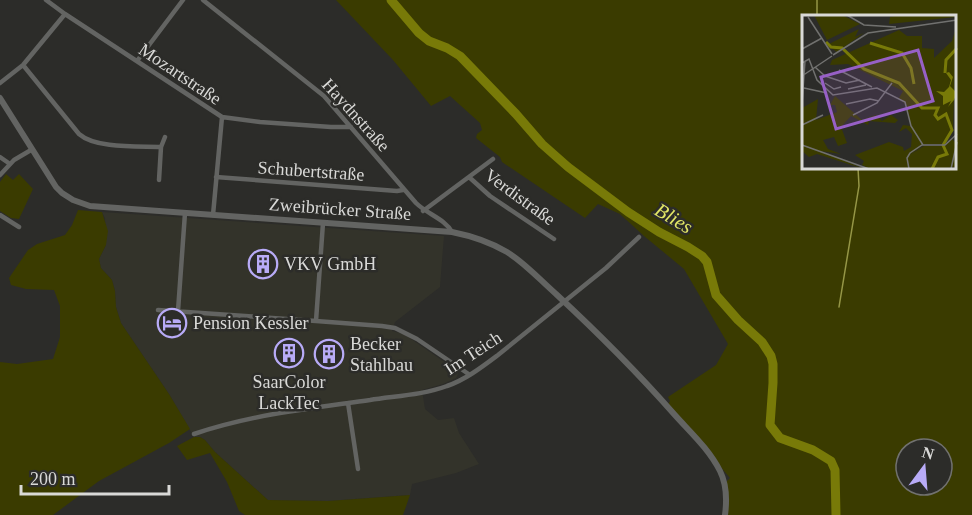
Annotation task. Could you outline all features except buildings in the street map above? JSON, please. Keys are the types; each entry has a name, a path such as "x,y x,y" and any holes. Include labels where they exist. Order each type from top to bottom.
{"street":[{"name":"Mozartstraße","path":"46,0 222,117 272,123 351,127"},
{"path":"137,62 183,0"},
{"name":"Haydnstraße","path":"202,0 315,88 333,105 403,190 423,211 445,222 452,232"},
{"path":"0,83 23,65 65,14"},
{"path":"23,65 79,134 89,141 162,147"},
{"name":"Zweibrücker Straße","path":"0,98 56,187 67,197 80,203 90,206 452,232 479,239 509,253 535,274 624,360 709,454 720,471 725,486 725,515"},
{"path":"213,215 222,117"},
{"path":"159,180 165,137"},
{"path":"0,175 10,164 31,150"},
{"path":"0,157 10,164"},
{"path":"423,211 493,159"},
{"name":"Schubertstraße","path":"216,177 403,190"},
{"name":"Verdistraße","path":"470,177 490,196 554,239"},
{"path":"178,311 185,213"},
{"path":"0,215 19,227"},
{"path":"316,321 323,223"},
{"name":"Im Teich","path":"194,434 247,420 447,386 470,375 498,356 606,268 639,237"},
{"path":"158,310 395,328 417,339 470,375"},
{"path":"348,403 358,469"}],"shaded area":[{"path":"336,0 972,0 972,515 727,515 727,481 730,478 668,404 670,401 668,397 716,365 728,344 684,269 620,214 598,204 585,218 502,162 500,157 476,138 482,130 480,123 450,96 431,106 393,60"},
{"path":"6,174 13,180 19,174 33,189 19,219 11,218 0,211 0,182"},
{"path":"78,210 102,212 108,231 106,245 99,259 101,268 112,280 121,323 190,429 99,481 53,515 0,515 0,362 17,364 53,359 60,337 60,306 54,290 26,289 11,285 9,278 28,250 37,244 65,235"},
{"path":"102,212 444,236 440,287 395,322 392,331 404,334 456,370 458,374 456,378 422,390 425,409 438,420 454,418 459,433 479,464 456,473 412,484 410,495 328,501 268,500 205,440 194,437 169,394 121,323 112,280 101,268 99,259 106,245 105,218"},
{"path":"194,437 205,440 268,500 328,501 410,495 403,515 245,515 239,511 227,482 210,453 187,460 177,446"}],"waterway":[{"name":"Blies","path":"391,0 419,33 429,41 460,56 542,144 568,167 628,212 702,256 707,262 716,295 762,342 771,356 773,383 770,425 780,438 813,450 831,461 835,470 836,515"},
{"path":"817,0 817,15"},
{"path":"839,307 859,186 858,170"}],"place":[{"name":"VKV GmbH","path":"263,264"},
{"name":"Pension Kessler","path":"172,323"},
{"name":"SaarColor LackTec","path":"289,353"},
{"name":"Becker Stahlbau","path":"329,354"}]}
